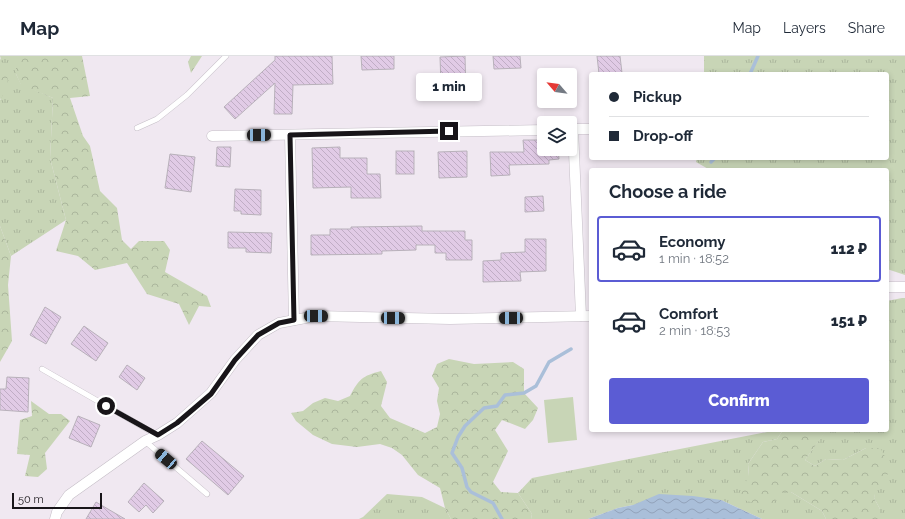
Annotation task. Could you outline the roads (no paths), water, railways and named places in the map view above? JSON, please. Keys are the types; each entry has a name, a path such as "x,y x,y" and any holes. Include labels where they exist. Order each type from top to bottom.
{"street":[{"path":"577,129 589,128"},
{"path":"212,136 537,130"},
{"path":"290,135 294,320"},
{"path":"55,519 57,512 69,495 145,441 177,423 211,394 235,360 258,335 279,323 316,316 450,319 586,316 574,156"},
{"path":"889,287 904,287"},
{"path":"889,291 904,287"}],"lane":[{"path":"137,128 157,120 187,95 226,56"},
{"path":"42,369 158,435"},
{"path":"145,441 207,494"}],"water":[{"path":"659,494 693,496 721,500 762,519 588,519 618,508 633,505"}],"waterway":[{"path":"751,72 758,56"},
{"path":"502,519 493,503 471,492 467,487 462,468 452,453 458,437 465,426 484,408 497,406 505,395 524,393 536,386 549,362 571,349"}]}
